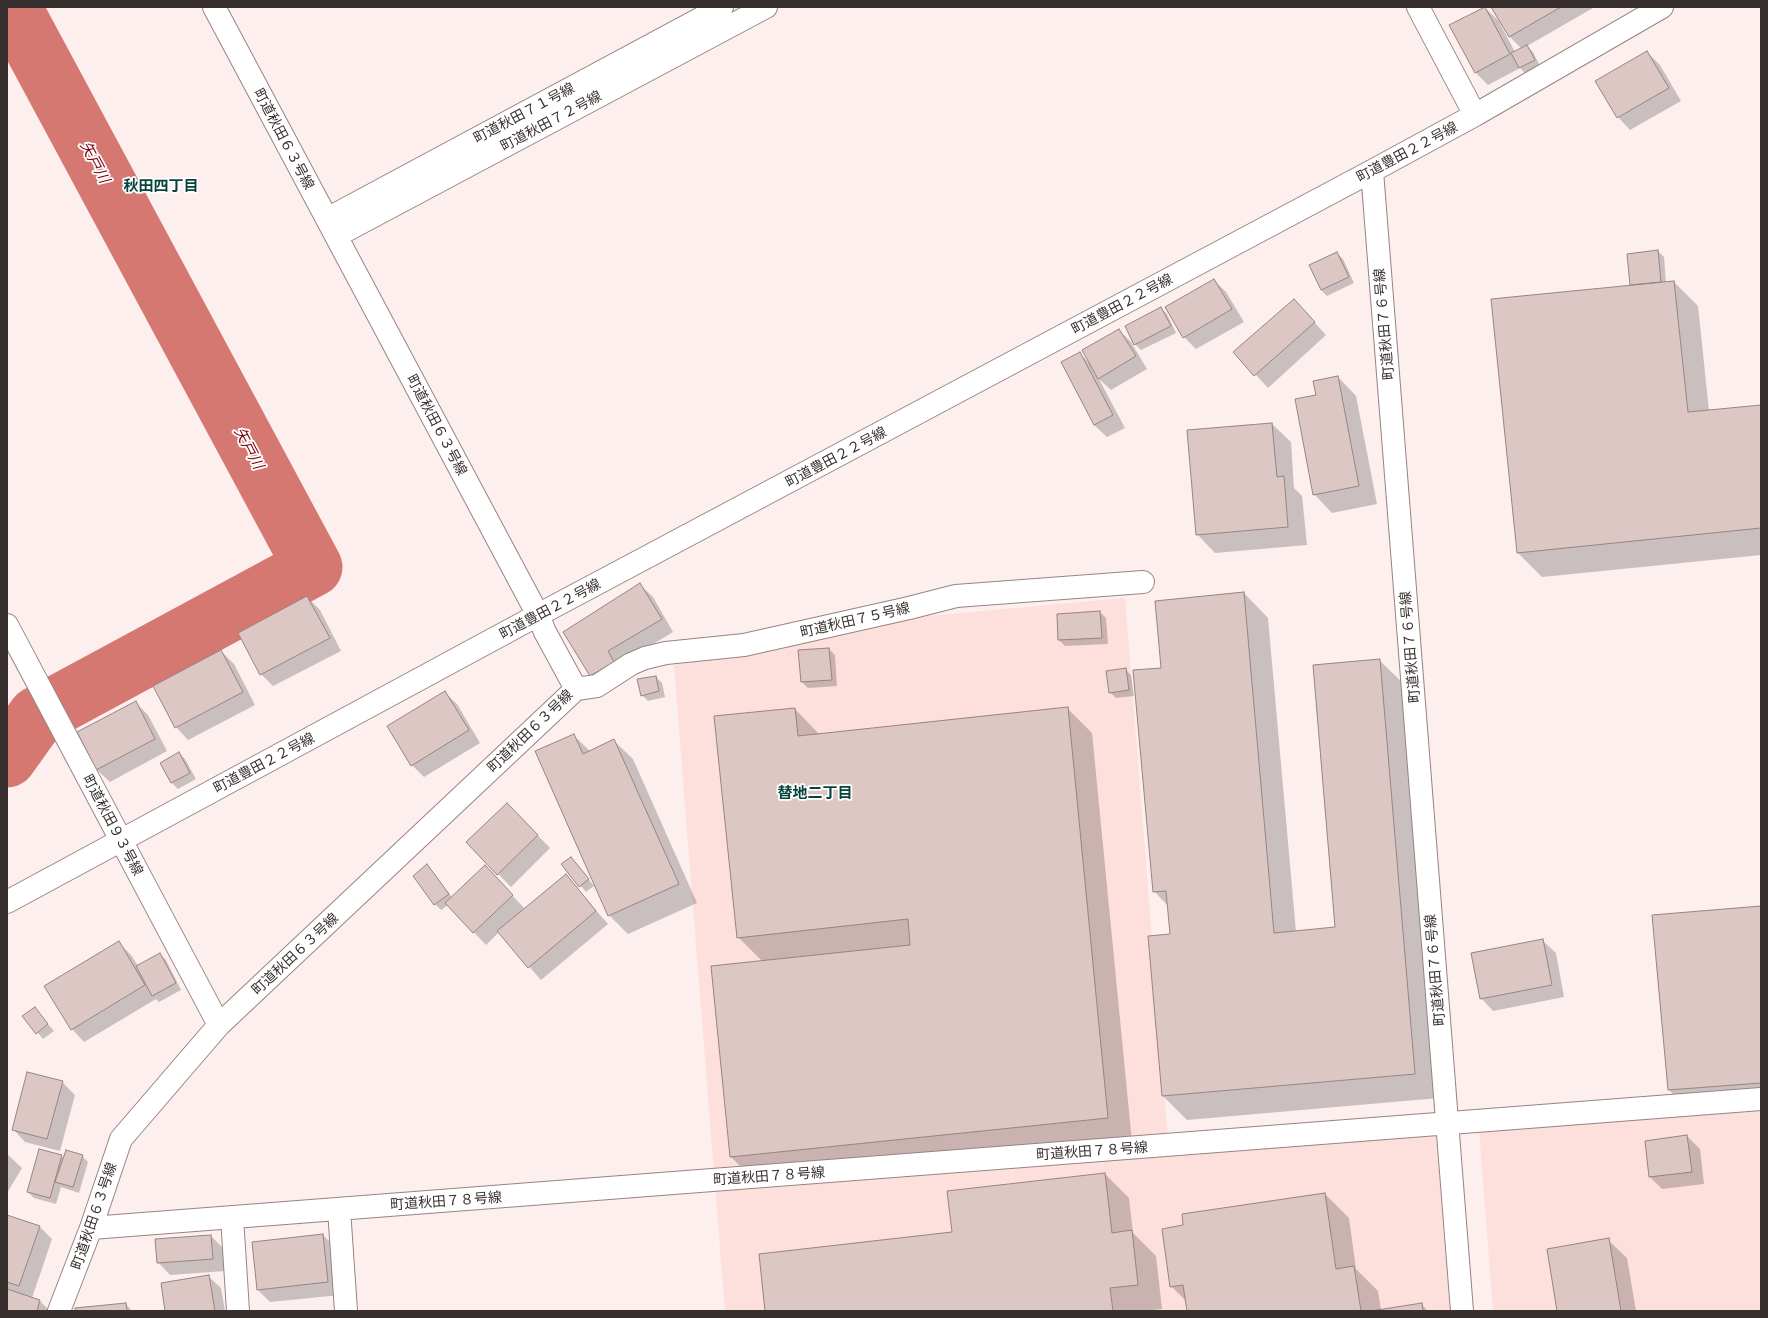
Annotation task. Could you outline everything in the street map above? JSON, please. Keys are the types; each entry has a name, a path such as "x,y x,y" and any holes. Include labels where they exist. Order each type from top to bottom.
{"street":[{"name":"町道秋田６３号線","path":"60,1311 91,1228 121,1139 219,1025 576,689 214,7"},
{"name":"町道秋田７１号線","path":"331,227 722,7"},
{"name":"町道秋田７２号線","path":"331,227 766,7"},
{"path":"1418,7 1475,115"},
{"name":"町道豊田２２号線","path":"7,902 538,615 1372,171 1475,115 1662,7"},
{"name":"町道秋田７６号線","path":"1372,171 1462,1311"},
{"name":"町道秋田７５号線","path":"576,689 597,686 631,664 645,658 666,653 744,645 956,596 1143,582"},
{"name":"町道秋田９３号線","path":"7,625 219,1025"},
{"name":"町道秋田７８号線","path":"91,1228 1761,1099"},
{"path":"339,1209 346,1311"},
{"path":"232,1217 238,1311"}],"shaded area":[{"path":"1125,598 1169,1154 1436,1132 1450,1311 725,1311 674,665 917,617"},
{"path":"1761,1108 1761,1311 1493,1311 1479,1130"}],"building":[{"path":"1485,7 1510,54 1475,73 1449,25"},
{"path":"1491,7 1561,7 1509,37"},
{"path":"1527,45 1535,60 1519,68 1511,53"},
{"path":"1647,51 1669,88 1617,118 1595,81"},
{"path":"1658,250 1661,282 1630,285 1627,254"},
{"path":"1337,252 1349,277 1321,290 1309,265"},
{"path":"1214,279 1232,309 1183,338 1165,307"},
{"path":"1674,281 1688,412 1761,405 1761,528 1517,553 1491,299"},
{"path":"1294,299 1315,322 1254,376 1233,352"},
{"path":"1161,307 1171,326 1134,345 1125,326"},
{"path":"1119,329 1136,356 1098,379 1082,350"},
{"path":"1080,352 1113,415 1094,425 1061,362"},
{"path":"1338,376 1359,486 1313,495 1295,399 1316,395 1313,381"},
{"path":"1272,423 1277,477 1284,476 1288,527 1196,535 1187,430"},
{"path":"640,583 662,619 608,651 614,662 590,676 563,632"},
{"path":"1244,592 1274,933 1335,927 1313,665 1380,659 1415,1074 1162,1096 1148,936 1170,934 1166,891 1153,892 1133,670 1161,668 1155,601"},
{"path":"307,596 330,638 260,675 238,633"},
{"path":"1100,611 1102,638 1058,640 1057,614"},
{"path":"829,648 832,680 801,682 798,650"},
{"path":"221,650 243,692 175,728 153,686"},
{"path":"1126,668 1129,690 1109,693 1106,671"},
{"path":"656,676 659,691 641,696 637,679"},
{"path":"445,691 469,730 411,766 387,726"},
{"path":"136,701 155,739 96,770 77,732"},
{"path":"1068,707 1108,1118 730,1157 711,966 910,945 908,919 737,938 714,716 795,708 798,736"},
{"path":"574,734 583,754 614,739 679,884 608,916 535,751"},
{"path":"179,752 190,773 171,783 160,763"},
{"path":"507,803 538,835 497,875 466,842"},
{"path":"571,857 589,879 579,887 561,864"},
{"path":"427,864 449,894 434,905 413,876"},
{"path":"485,865 513,895 473,933 445,903"},
{"path":"566,874 596,911 528,968 497,931"},
{"path":"1761,906 1761,1083 1668,1090 1652,915"},
{"path":"1543,939 1552,985 1480,999 1471,953"},
{"path":"119,941 145,985 71,1030 44,986"},
{"path":"160,953 176,983 152,996 136,966"},
{"path":"35,1007 48,1024 36,1034 22,1016"},
{"path":"27,1072 63,1081 47,1139 12,1130"},
{"path":"1687,1135 1692,1172 1649,1177 1645,1141"},
{"path":"39,1149 62,1155 50,1198 27,1192"},
{"path":"66,1150 83,1155 73,1187 55,1182"},
{"path":"1105,1173 1112,1233 1132,1230 1138,1285 1110,1288 1113,1311 765,1311 759,1254 952,1232 947,1191"},
{"path":"1325,1193 1336,1269 1354,1266 1361,1311 1187,1311 1183,1285 1170,1287 1162,1229 1183,1225 1182,1214"},
{"path":"7,1215 40,1226 19,1286 7,1282"},
{"path":"323,1234 328,1282 257,1290 252,1242"},
{"path":"211,1235 213,1259 157,1263 155,1239"},
{"path":"1609,1238 1621,1311 1557,1311 1547,1249"},
{"path":"209,1275 215,1311 165,1311 161,1283"},
{"path":"7,1289 40,1300 37,1311 7,1311"},
{"path":"126,1303 127,1311 75,1311 75,1308"},
{"path":"1422,1303 1423,1311 1371,1311"}],"waterway":[{"name":"矢戸川","path":"7,758 37,716 313,567 12,7"}],"district":[{"name":"秋田四丁目","path":"161,186"},
{"name":"替地二丁目","path":"815,793"}]}
